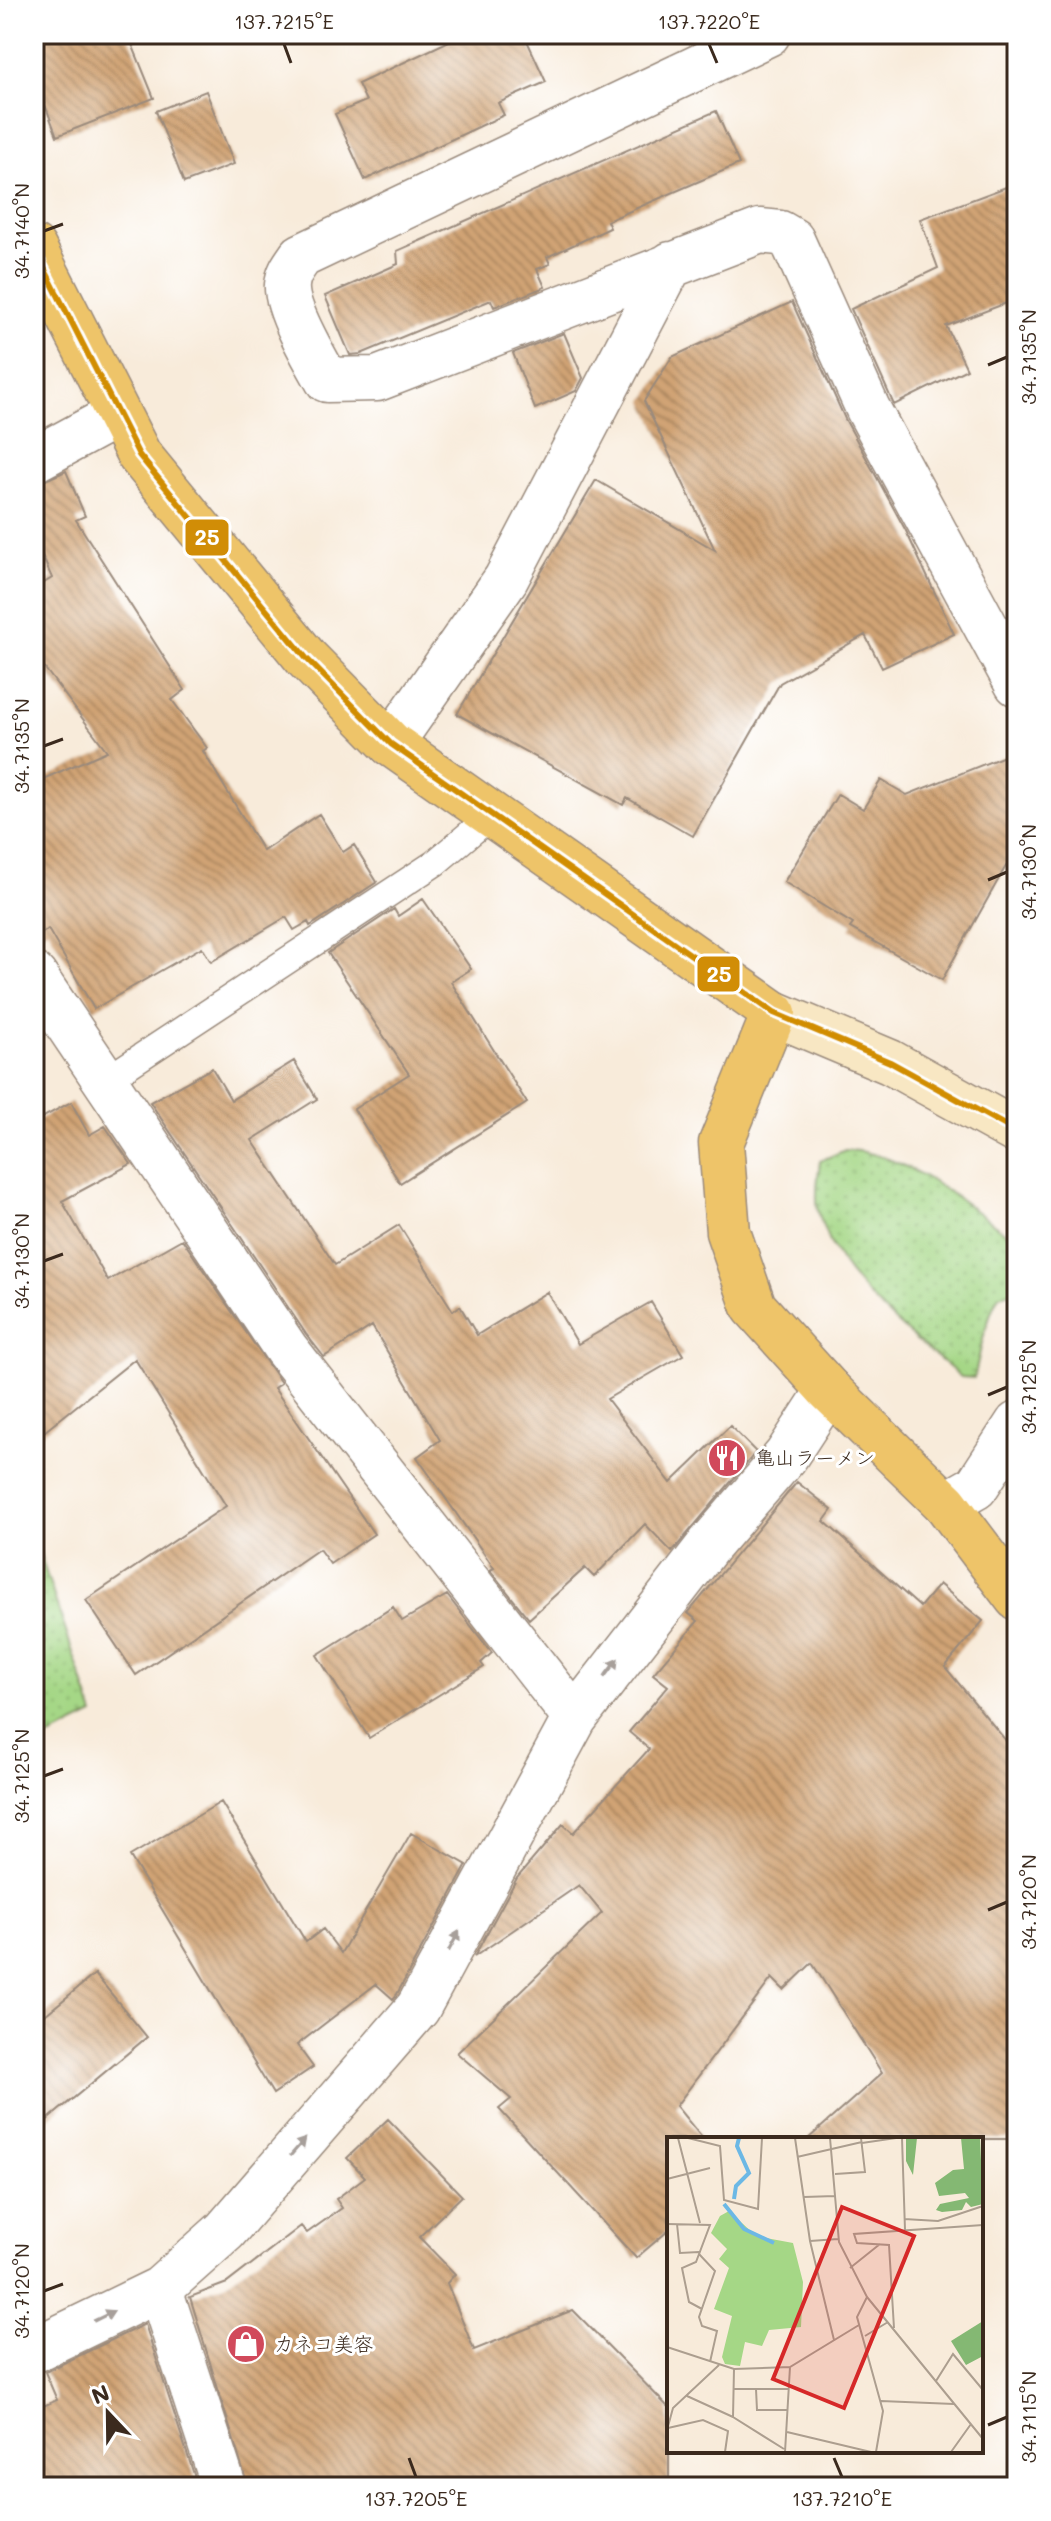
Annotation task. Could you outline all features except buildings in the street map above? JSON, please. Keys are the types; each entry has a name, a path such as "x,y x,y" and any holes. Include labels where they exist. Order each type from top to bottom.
{"highway":[{"path":"34,248 139,455 306,658 391,744 774,1013 721,1143 728,1232 754,1307 829,1390 946,1504 1017,1598"}],"street":[{"path":"768,34 301,256 288,274 286,289 327,380 377,379 760,231 780,233 792,240 868,409 1017,684"},
{"path":"391,744 506,579 671,264"},
{"path":"34,460 117,415"},
{"path":"34,975 286,1349 575,1718"},
{"path":"774,1013 890,1062 1017,1132"},
{"path":"34,2350 160,2289 225,2231 418,2008 575,1718 709,1545 786,1456 829,1390"},
{"path":"946,1504 976,1487 1017,1424"},
{"path":"160,2289 224,2487"}],"lane":[{"path":"106,1080 435,863 492,815"}],"green space":[{"path":"845,1150 867,1153 913,1170 1017,1241 1017,1290 999,1295 994,1305 974,1378 961,1377 898,1324 876,1304 840,1260 818,1210 817,1192 820,1161"},
{"path":"34,1537 94,1715 34,1745"}],"transit line":[{"name":"25","path":"34,248 139,455 306,658 391,744 774,1013 890,1062 1017,1132"}],"place":[{"name":"亀山ラーメン","path":"727,1458"},
{"name":"カネコ美容","path":"246,2344"}]}
